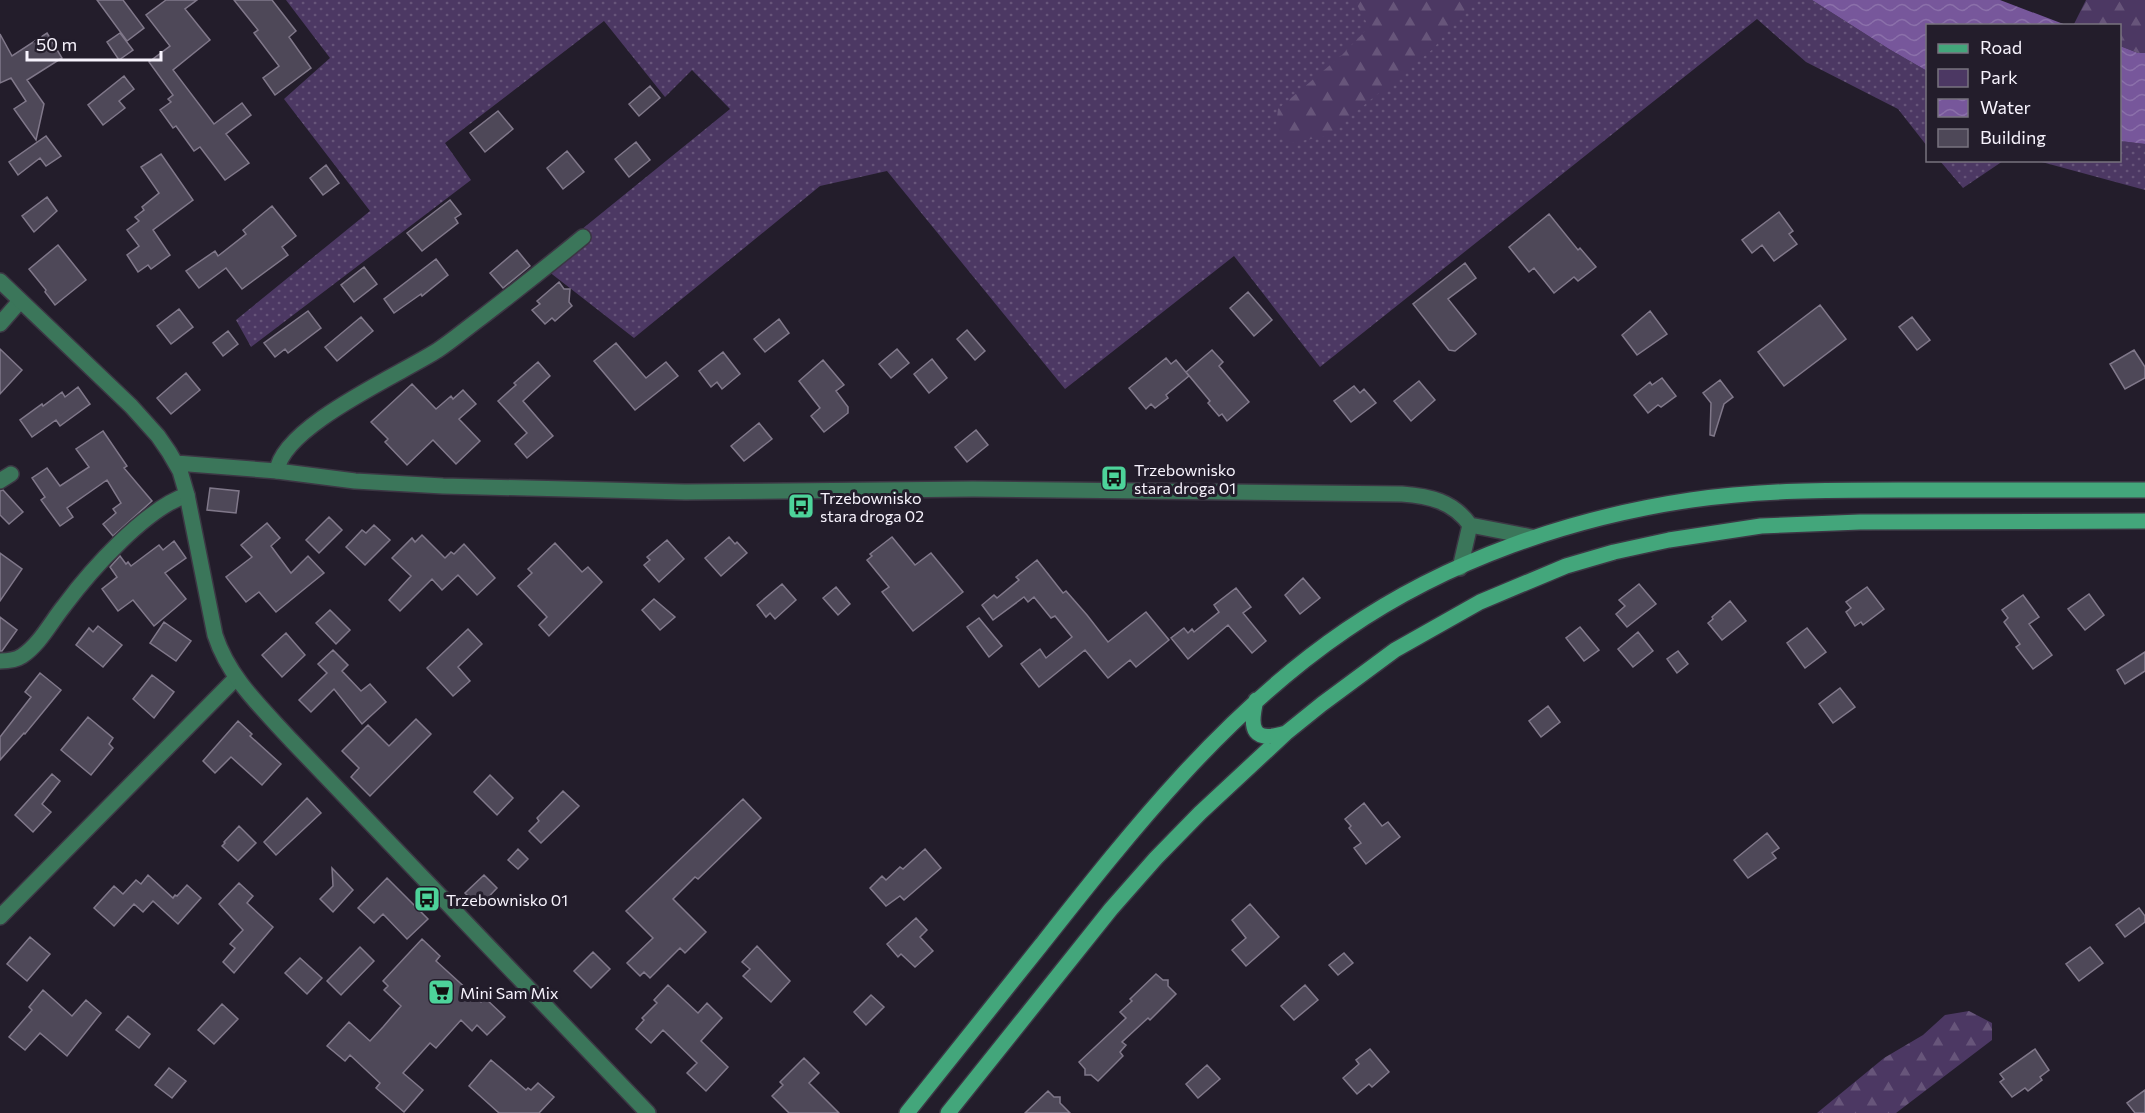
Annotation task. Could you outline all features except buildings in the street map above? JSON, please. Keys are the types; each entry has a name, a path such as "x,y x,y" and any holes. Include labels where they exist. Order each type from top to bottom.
{"main road":[{"path":"907,1113 1108,860 1205,751 1256,700 1347,629 1397,599 1460,567 1532,537 1633,510 1695,499 1851,490 2145,490"},
{"path":"948,1113 1111,909 1200,813 1286,733 1395,650 1480,602 1566,566 1614,552 1669,540 1761,526 1835,523 2145,521"},
{"path":"1256,700 1253,727 1260,735 1270,738 1286,733"}],"street":[{"path":"277,471 278,461 286,448 328,414 377,383 438,350 583,237"},
{"path":"0,281 130,406 158,436 176,463 187,495 215,635 221,654 236,678 291,740 648,1113"},
{"path":"0,324 20,301"},
{"path":"176,463 277,471 355,481 443,486 674,492 973,489 1402,494 1439,500 1462,514 1470,525 1532,537"},
{"path":"0,661 9,661 22,656 35,644 99,563 169,502 187,495"},
{"path":"1460,567 1470,525"},
{"path":"0,917 236,678"}],"green space":[{"path":"286,0 1812,0 1926,70 1926,145 1898,109 1806,62 1757,19 1320,367 1234,256 1065,389 887,171 820,186 634,338 539,264 730,109 692,70 665,97 604,21 445,143 471,180 251,347 236,320 370,211 284,99 330,58"},
{"path":"1358,0 1473,0 1433,49 1326,136 1286,144 1276,127 1278,109 1342,55 1369,27 1357,5"},
{"path":"2086,0 2145,0 2145,53 2138,53 2121,46 2121,24 2074,24"},
{"path":"2121,141 2145,144 2145,190 2042,162 2121,162"},
{"path":"1941,162 2002,162 1963,188"},
{"path":"1969,1011 1992,1023 1992,1040 1896,1113 1817,1113 1884,1058 1923,1035 1945,1015"}],"water":[{"path":"1812,0 2000,0 2063,24 1926,24 1926,70"},
{"path":"2121,46 2138,53 2145,53 2145,144 2121,141"}],"place":[{"name":"Trzebownisko stara droga 01","path":"1114,478"},
{"name":"Trzebownisko stara droga 02","path":"801,506"},
{"name":"Trzebownisko 01","path":"427,899"},
{"name":"Mini Sam Mix","path":"441,992"}]}
